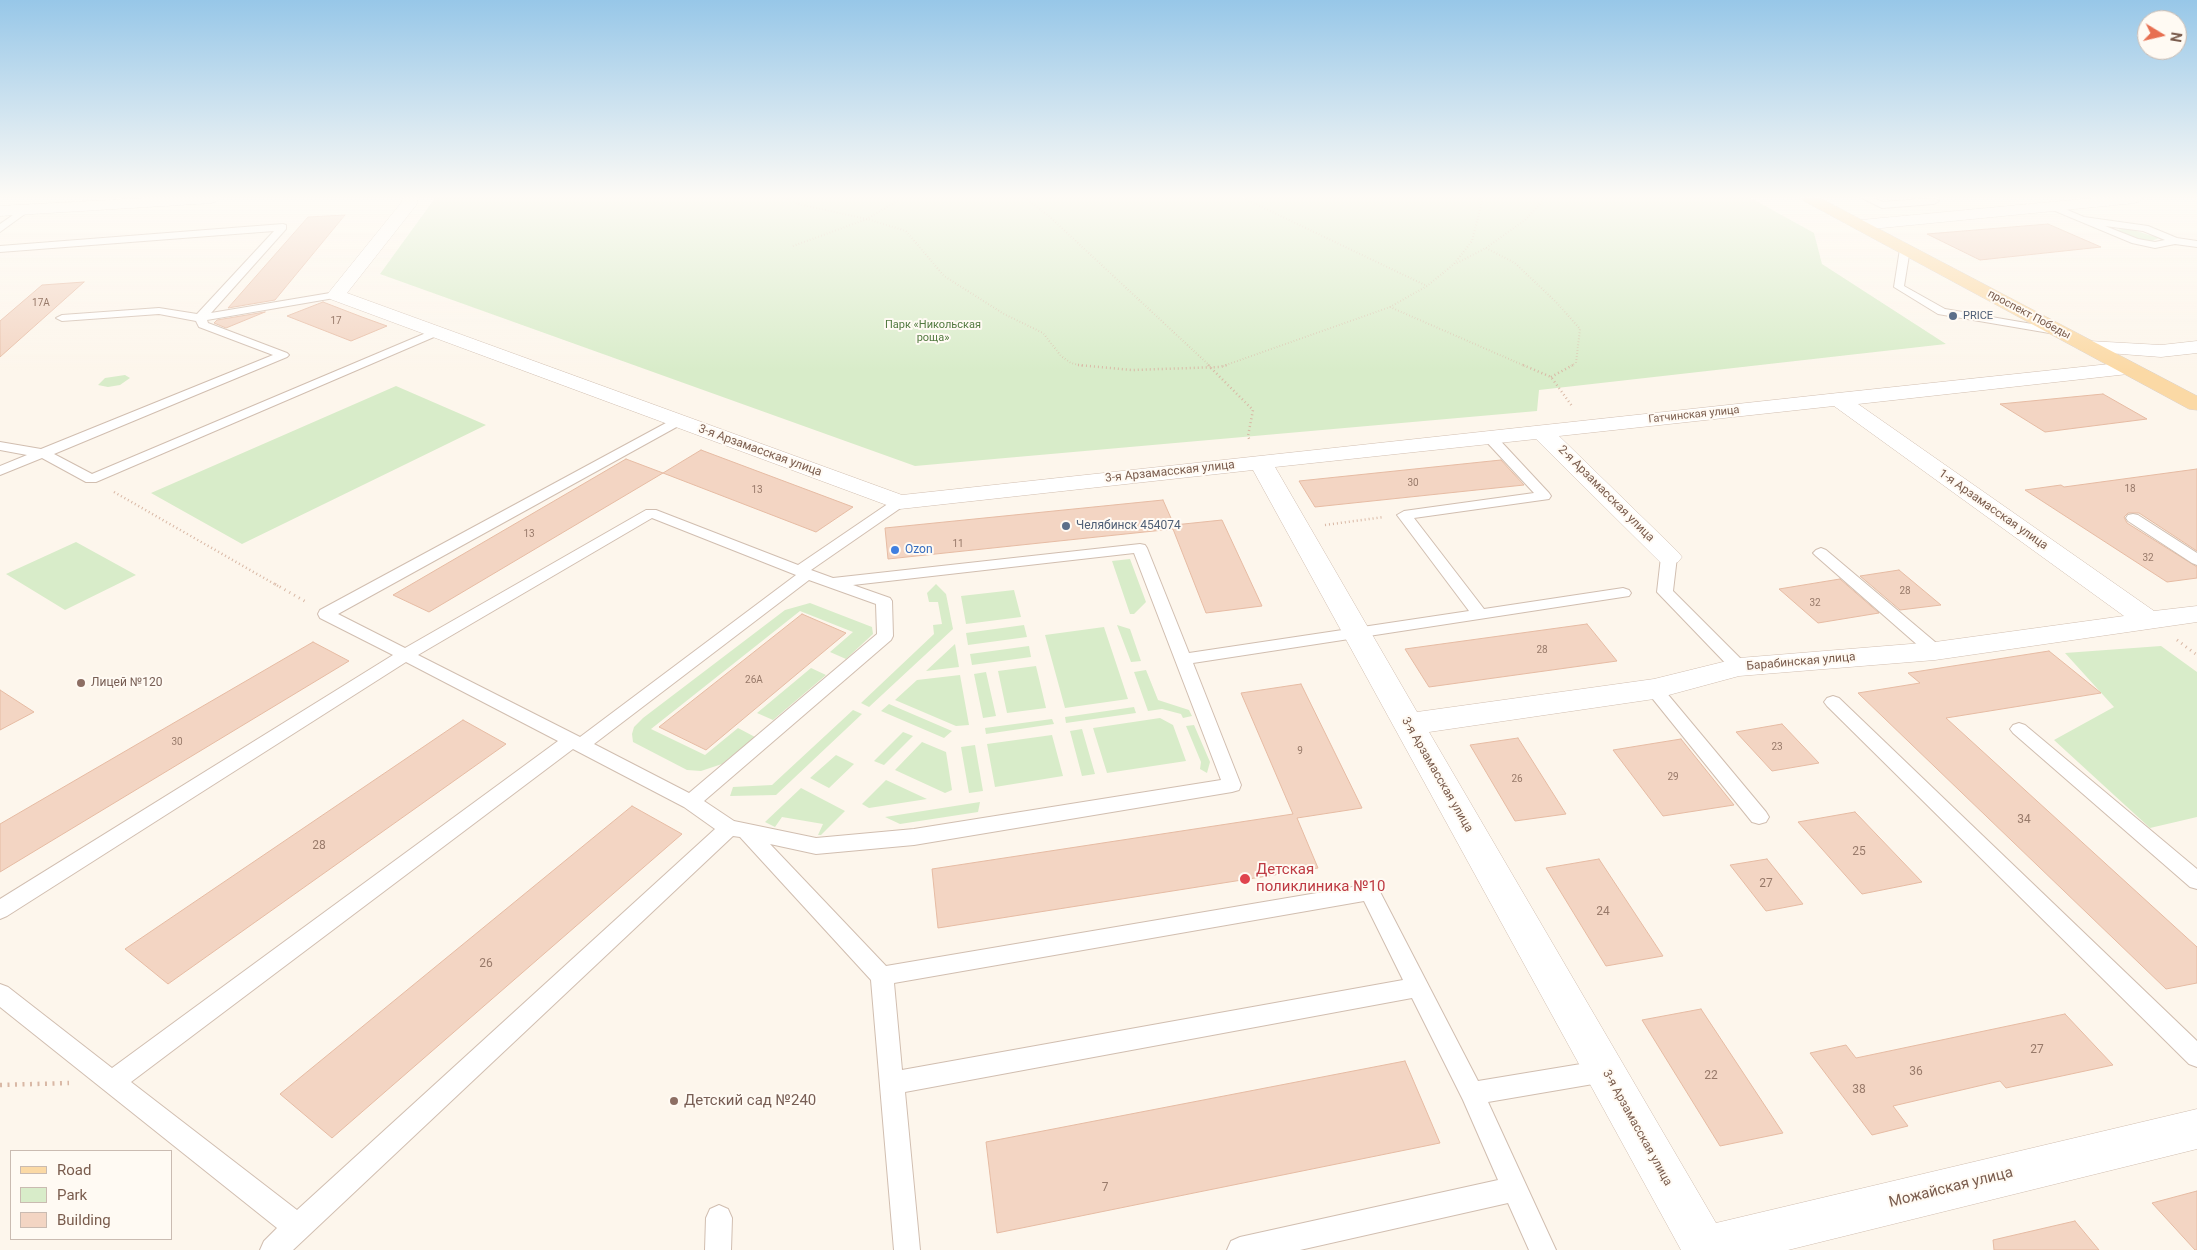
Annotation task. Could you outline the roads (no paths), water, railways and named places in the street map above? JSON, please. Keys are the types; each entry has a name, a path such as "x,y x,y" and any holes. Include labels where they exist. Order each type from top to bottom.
{"main road":[{"name":"проспект Победы","path":"1919,256 2197,404"}],"street":[{"path":"336,295 367,256"},
{"name":"3-я Арзамасская улица","path":"336,295 900,502 1260,462 1705,1249"},
{"path":"2089,347 2161,351 2197,348"},
{"name":"Гатчинская улица","path":"1260,462 2128,368"},
{"name":"1-я Арзамасская улица","path":"1838,399 2148,620"},
{"name":"2-я Арзамасская улица","path":"1554,430 1669,557"},
{"name":"Барабинская улица","path":"1408,724 1654,690 1739,667 1935,651 2197,614"},
{"name":"Можайская улица","path":"1705,1249 2197,1129"}],"lane":[{"path":"200,318 256,256"},
{"path":"1904,256 1899,287 1942,312 2061,332"},
{"path":"62,318 159,311 200,318 336,295"},
{"path":"0,471 282,355 203,325 200,318"},
{"path":"0,446 44,454 91,479 437,332"},
{"path":"677,421 326,614 407,654 691,802 738,830 882,976 907,1250"},
{"path":"1480,614 1404,515 1544,496 1489,437"},
{"path":"112,1082 576,743 803,572 900,502"},
{"path":"0,910 407,654 651,513 832,583 884,600 885,636 691,802"},
{"path":"2133,518 2197,560"},
{"path":"738,830 816,846 914,837 1232,786 1140,548 832,583"},
{"path":"1821,553 1935,651"},
{"path":"1669,557 1665,592 1739,667"},
{"path":"1183,658 1623,593"},
{"path":"1654,690 1759,817"},
{"path":"1833,702 2197,1056"},
{"path":"2019,730 2197,881"},
{"path":"273,1250 738,830"},
{"path":"882,976 1370,892 1472,1093 1543,1250"},
{"path":"892,1083 1419,987"},
{"path":"0,994 297,1227"},
{"path":"1472,1093 1604,1071"},
{"path":"1240,1250 1283,1246 1515,1189"},
{"path":"718,1250 719,1218"}],"place":[{"name":"PRICE","path":"1953,316"},
{"name":"Челябинск 454074","path":"1066,526"},
{"name":"Ozon","path":"895,550"},
{"name":"Лицей №120","path":"81,683"},
{"name":"Детская поликлиника №10","path":"1245,879"},
{"name":"Детский сад №240","path":"674,1101"}],"park label":[{"name":"Парк «Никольская роща»","path":"933,331"}]}
